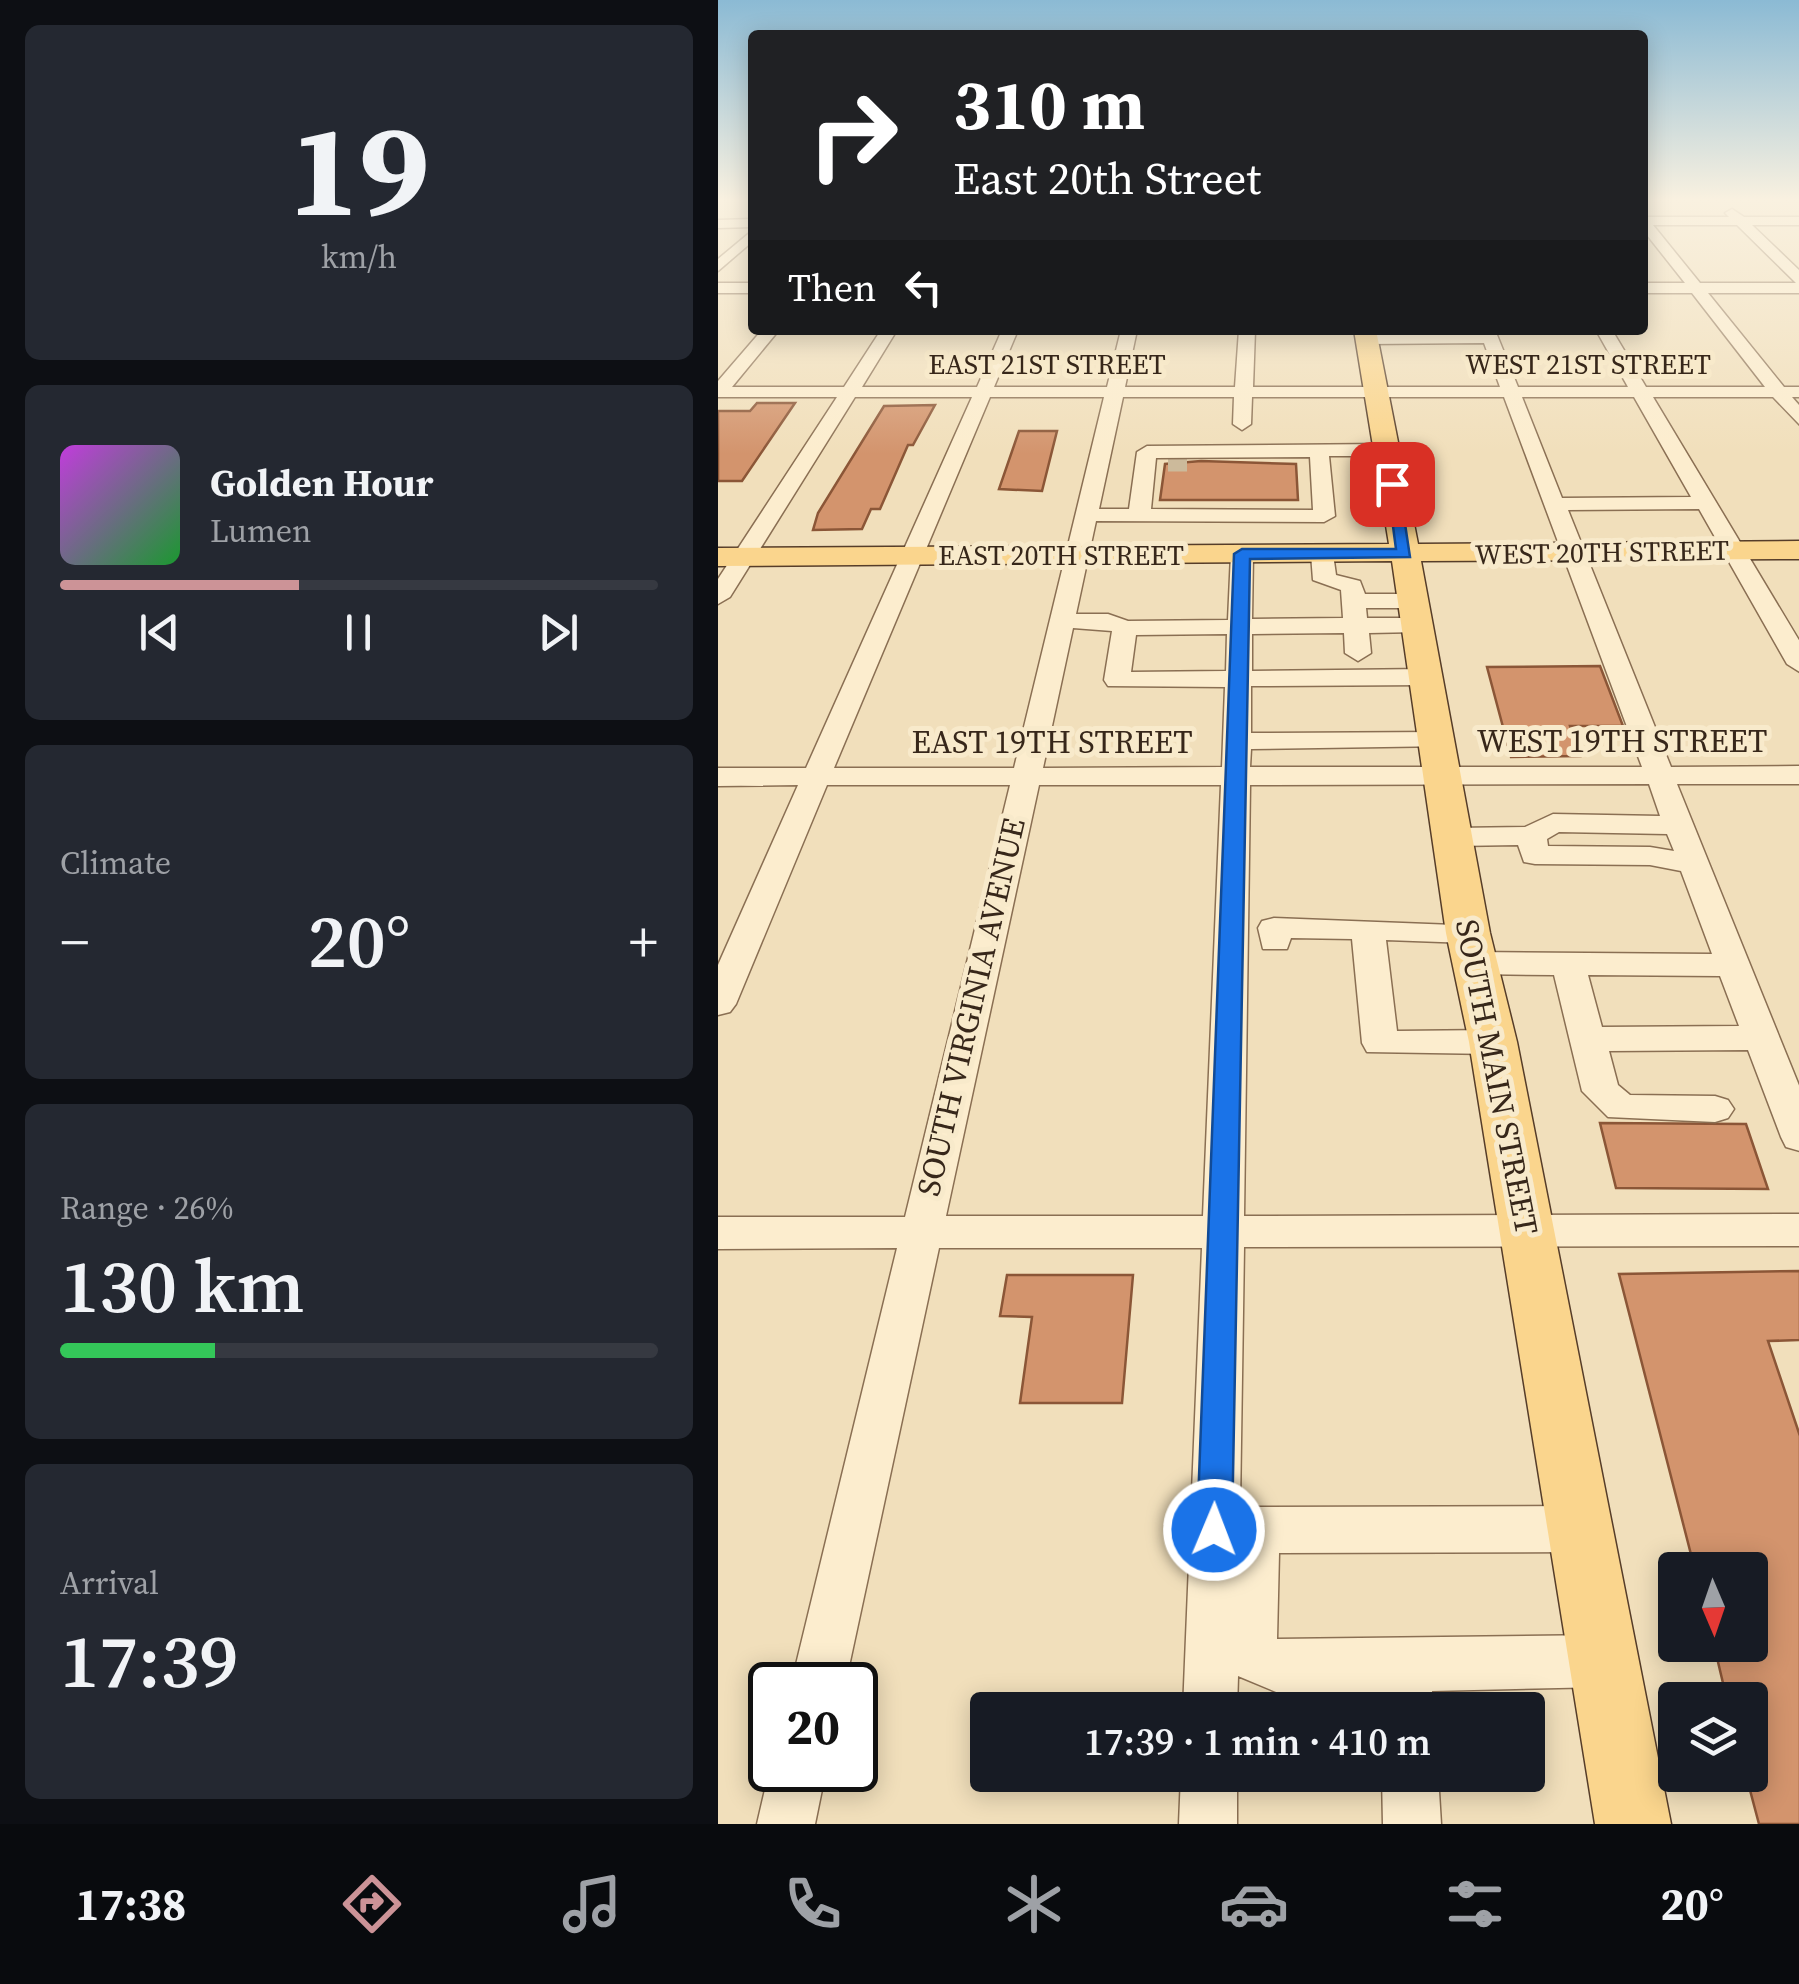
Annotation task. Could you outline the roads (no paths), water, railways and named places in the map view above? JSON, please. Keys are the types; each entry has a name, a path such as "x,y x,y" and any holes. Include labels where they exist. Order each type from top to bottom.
{"main road":[{"name":"SOUTH MAIN STREET","path":"1366,335 1442,758 1471,948 1493,1042 1633,1824"},
{"name":"WEST 20TH STREET","path":"1412,593 1573,552 1800,550"},
{"name":"EAST 20TH STREET","path":"731,557 1322,554 1412,593"}],"street":[{"path":"1691,284 1800,419"},
{"path":"1648,288 1797,284"},
{"path":"718,288 748,288"},
{"path":"718,392 766,335"},
{"path":"718,597 731,557 887,335"},
{"path":"718,1004 1008,335"},
{"name":"SOUTH VIRGINIA AVENUE","path":"823,1662 1085,516 1131,462 1114,392 1128,335"},
{"path":"1242,424 1247,335"},
{"path":"1489,335 1800,1137"},
{"path":"1607,335 1800,664"},
{"name":"EAST 21ST STREET","path":"718,392 1376,392"},
{"name":"WEST 21ST STREET","path":"1376,392 1800,392"},
{"path":"1085,516 1324,516 1320,450"},
{"path":"1138,516 1131,462 1147,452 1386,450"},
{"path":"1192,462 1274,451"},
{"path":"1558,513 1683,522 1673,503 1705,503"},
{"path":"1242,554 1222,1232 1234,1530 1250,1643 1258,1658 1282,1667 1405,1689 1604,1661"},
{"path":"1322,554 1325,580 1352,586 1358,653"},
{"path":"1060,621 1108,621 1125,628 1240,626 1354,613 1412,593"},
{"path":"1186,679 1188,627"},
{"path":"1125,628 1117,680 1427,677"},
{"name":"EAST 19TH STREET","path":"718,777 1023,776 1236,758 1442,758"},
{"name":"WEST 19TH STREET","path":"1442,758 1660,776 1800,775"},
{"path":"1455,836 1531,836 1553,823 1678,825"},
{"path":"1531,836 1536,854 1650,856 1696,865"},
{"path":"1275,942 1274,928 1368,929 1568,964 1735,965"},
{"path":"1368,929 1380,1043 1493,1042"},
{"path":"1568,964 1602,1091 1621,1108 1715,1109"},
{"path":"1587,1039 1761,1038"},
{"path":"718,1233 1800,1230"},
{"path":"1234,1530 1580,1528"},
{"path":"1212,1692 1234,1530"},
{"path":"786,1824 793,1792"},
{"path":"1208,1824 1209,1792"},
{"path":"1411,1792 1412,1824"}],"tunnel":[{"path":"1168,462 1192,462"}]}
